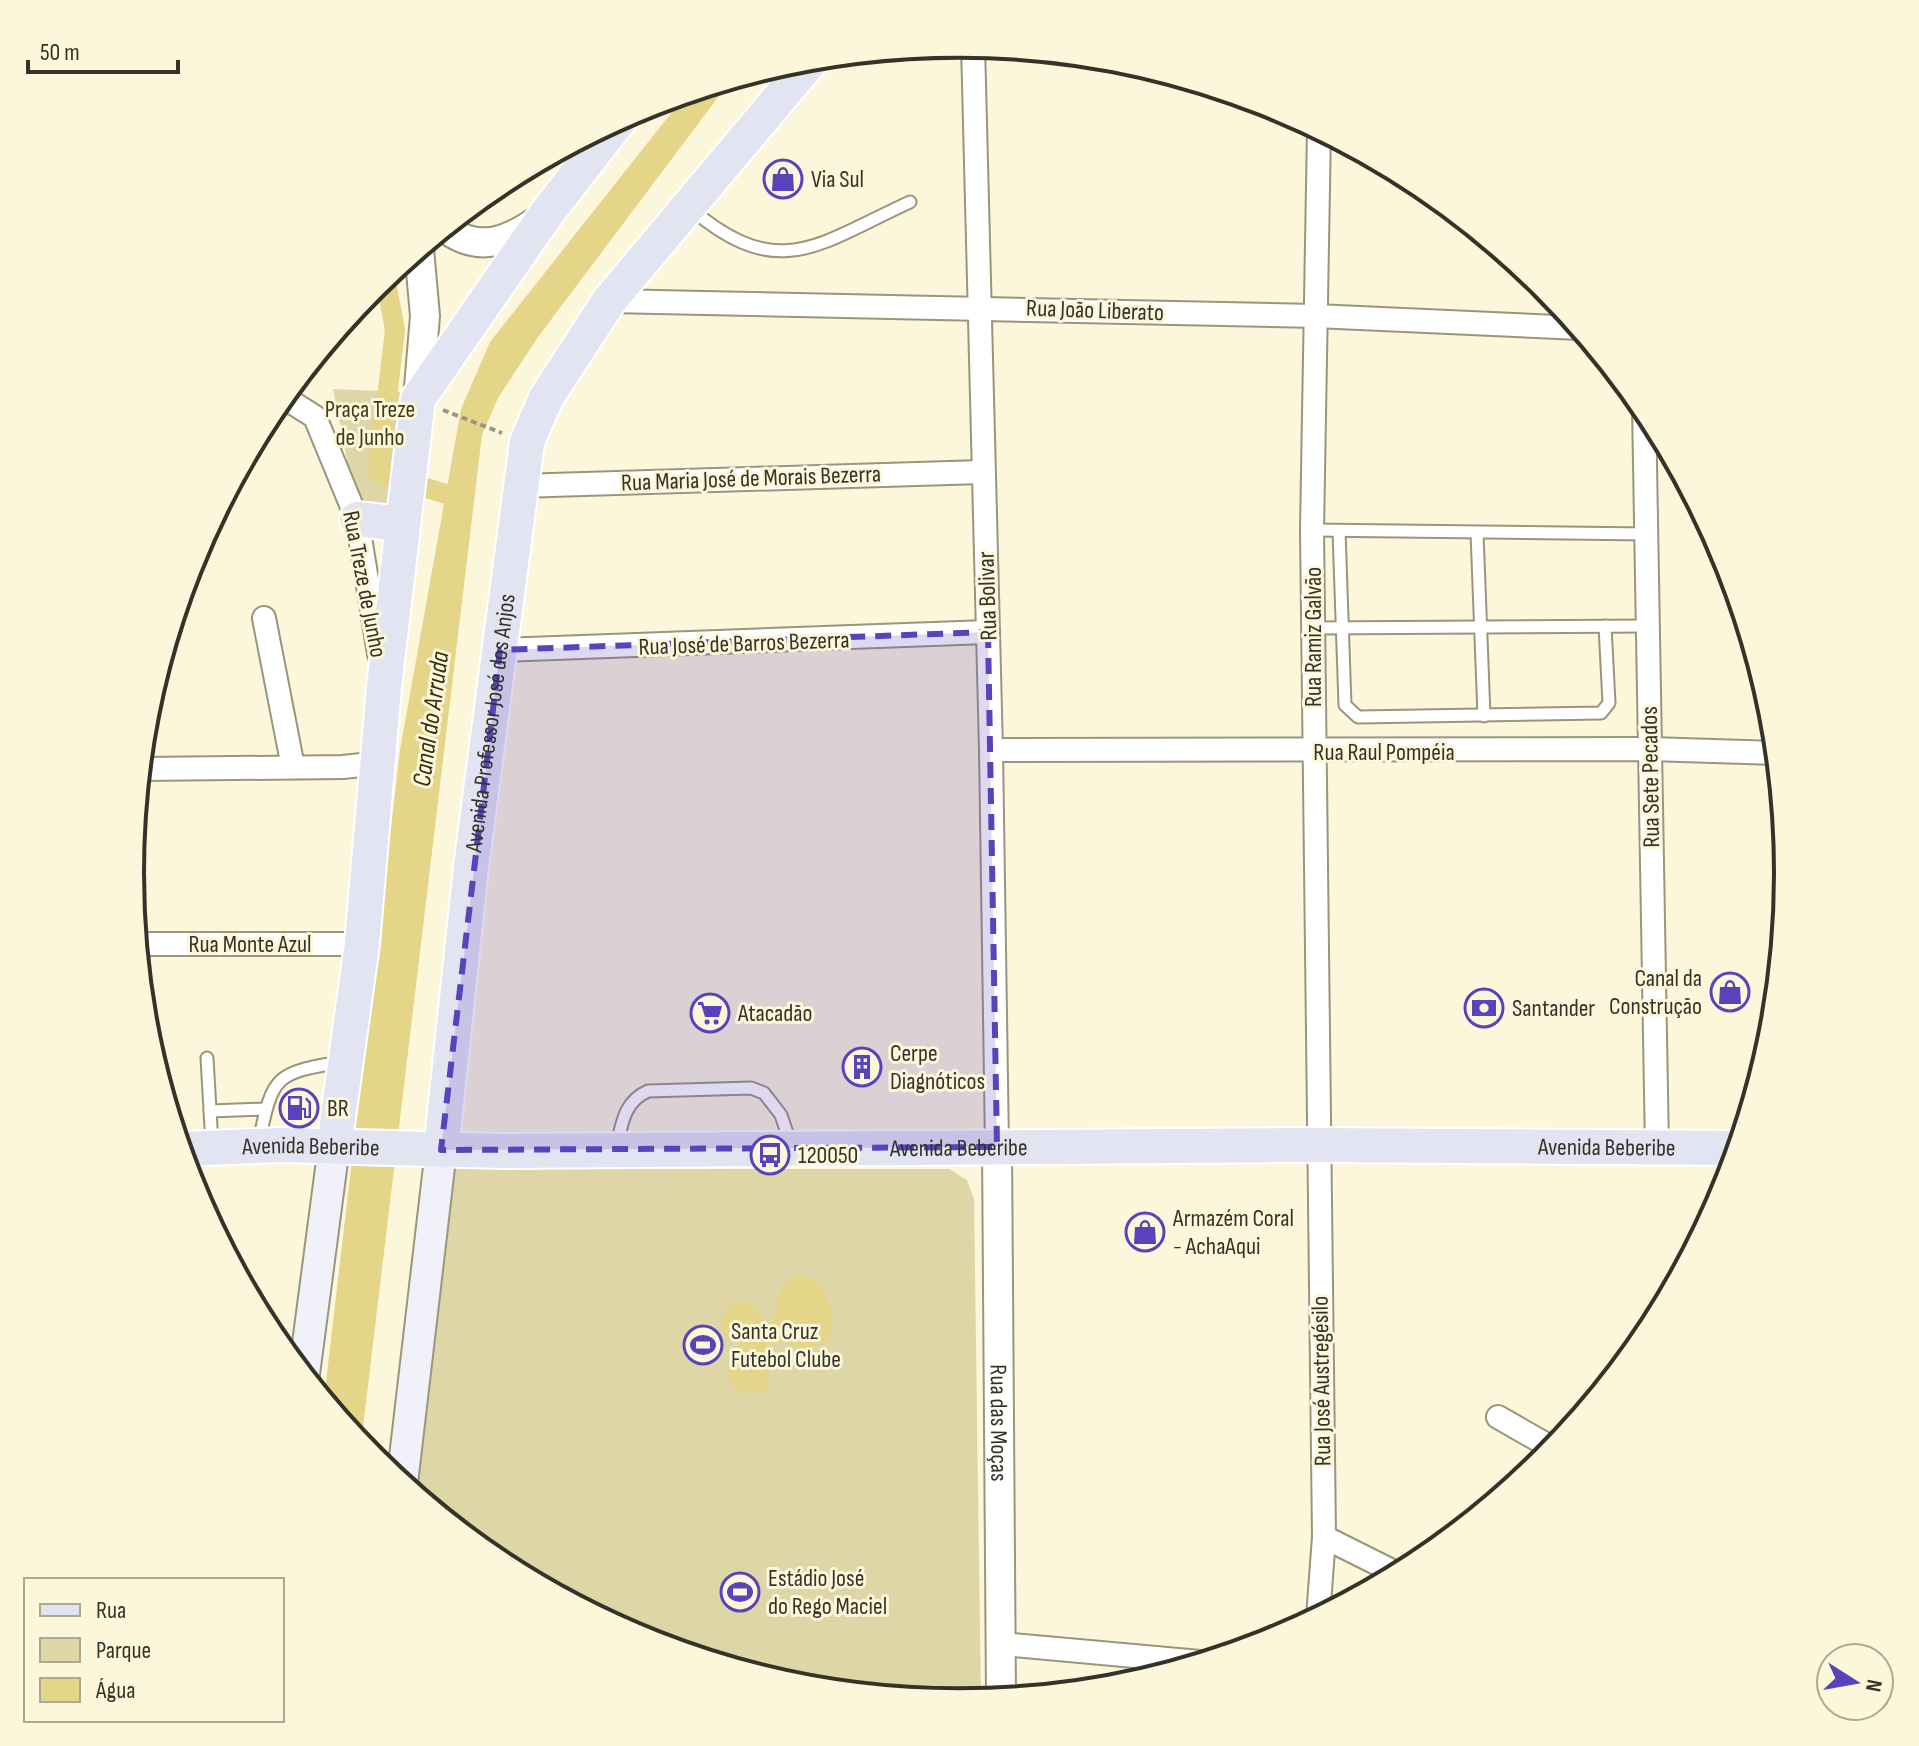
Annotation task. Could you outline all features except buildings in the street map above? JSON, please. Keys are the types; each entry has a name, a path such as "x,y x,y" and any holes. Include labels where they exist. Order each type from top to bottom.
{"main road":[{"name":"Avenida Professor José dos Anjos","path":"403,1468 427,1150 471,867 527,442 546,398 609,301 799,74"},
{"path":"306,1360 343,1146 346,1061 362,944 380,763 384,687 414,438 547,213 604,140"},
{"path":"357,519 402,519"},
{"name":"Avenida Beberibe","path":"196,1149 257,1146 616,1150 1318,1145 1726,1148"}],"street":[{"name":"Rua Bolivar","path":"973,59 991,750 997,1147"},
{"name":"Rua Ramiz Galvão","path":"1318,1145 1312,530 1319,141"},
{"path":"454,233 472,243 488,244 520,233 547,213"},
{"path":"420,262 431,405"},
{"name":"Rua João Liberato","path":"609,301 1315,316 1564,327"},
{"name":"Rua Treze de Junho","path":"293,405 315,417 357,519 384,687"},
{"name":"Rua Sete Pecados","path":"1645,433 1657,1149"},
{"name":"Rua Maria José de Morais Bezerra","path":"519,486 982,472"},
{"path":"264,618 293,767"},
{"name":"Rua José de Barros Bezerra","path":"500,650 988,632"},
{"name":"Rua Raul Pompéia","path":"991,750 1314,752 1650,749 1766,753"},
{"path":"151,769 380,763"},
{"name":"Rua Monte Azul","path":"148,944 362,944"},
{"name":"Rua José Austregésilo","path":"1318,1145 1324,1537 1319,1604"},
{"name":"Rua das Moças","path":"997,1147 1001,1686"},
{"path":"1498,1417 1542,1442"},
{"path":"1324,1537 1385,1568"},
{"path":"1002,1644 1172,1659"}],"lane":[{"path":"689,208 709,225 746,246 772,253 800,252 910,202"},
{"path":"1312,530 1647,534"},
{"path":"1339,531 1345,705 1358,717 1601,713 1606,709 1605,626"},
{"path":"1477,533 1484,716"},
{"path":"1313,628 1648,626"},
{"path":"196,1149 210,1111 207,1058"},
{"path":"257,1146 266,1109 279,1080 293,1070 346,1061"},
{"path":"616,1150 623,1116 639,1095 648,1091 751,1088 774,1101 792,1149"},
{"path":"210,1111 266,1109"}],"path":[{"path":"431,405 487,427"}],"highlighted area":[{"path":"988,632 997,1147 441,1150 500,650"}],"green space":[{"name":"Praça Treze de Junho","path":"333,389 403,392 391,506 356,505"},
{"name":"Santa Cruz Futebol Clube","path":"451,1169 949,1169 967,1180 974,1199 981,1687 906,1686 853,1681 749,1660 698,1645 599,1604 552,1579 463,1520 413,1477"}],"water":[{"name":"Canal do Arruda","path":"720,94 538,337 498,398 482,435 363,1427 326,1384 400,750 461,409 490,342 673,110"},
{"path":"794,1275 815,1282 828,1297 832,1317 829,1340 807,1352 788,1343 770,1343 763,1355 769,1372 766,1390 746,1395 733,1385 728,1375 731,1363 741,1352 740,1342 723,1335 722,1317 730,1305 744,1302 756,1306 765,1322 774,1320 781,1288"}],"waterway":[{"path":"388,292 395,330 378,473 459,498"}],"place":[{"name":"Via Sul","path":"783,179"},
{"name":"Canal da Construção","path":"1730,992"},
{"name":"Santander","path":"1484,1008"},
{"name":"Atacadão","path":"710,1013"},
{"name":"Cerpe Diagnóticos","path":"862,1067"},
{"name":"BR","path":"299,1108"},
{"name":"120050","path":"770,1155"},
{"name":"Armazém Coral - AchaAqui","path":"1145,1232"},
{"name":"Santa Cruz Futebol Clube","path":"703,1345"},
{"name":"Estádio José do Rego Maciel","path":"740,1592"}]}
